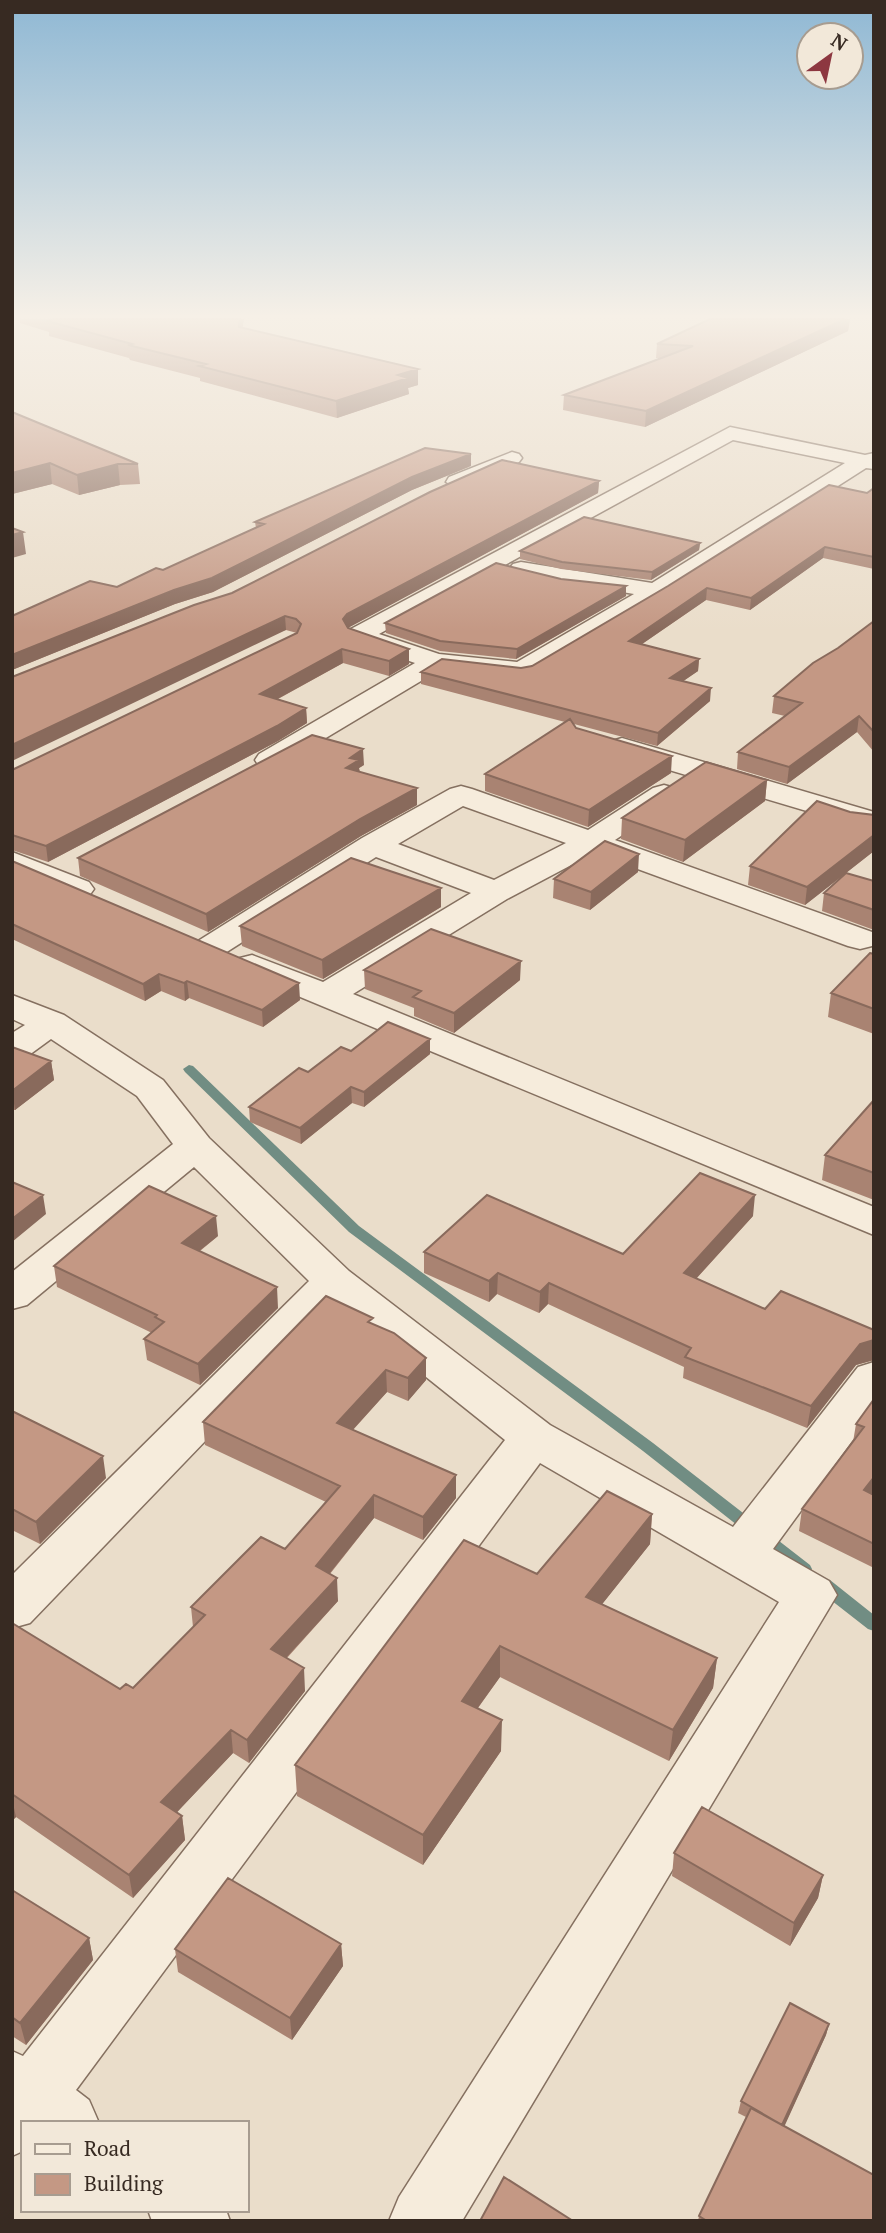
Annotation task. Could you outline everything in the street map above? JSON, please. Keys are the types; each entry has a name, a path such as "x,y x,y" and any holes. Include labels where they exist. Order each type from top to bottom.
{"street":[{"path":"730,433 870,461 657,591 520,670 436,661 358,635 730,433"},
{"path":"432,492 512,458"},
{"path":"492,562 561,579 613,583 657,591"},
{"path":"242,775 314,736 436,661"},
{"path":"599,740 874,822"},
{"path":"326,995 496,892 590,843 700,770"},
{"path":"860,939 461,795 197,942 874,1222"},
{"path":"373,845 496,892"},
{"path":"48,877 85,858"},
{"path":"12,860 111,904"},
{"path":"12,1006 51,1023 150,1088 195,1146 334,1281 533,1437 752,1540 811,1595 424,2221"},
{"path":"12,1050 51,1023"},
{"path":"12,1295 195,1146"},
{"path":"12,1608 334,1281"},
{"path":"752,1540 874,1378"},
{"path":"31,2106 533,1437"}],"building":[{"path":"12,423 39,423 138,464 118,464 77,475 50,463 12,473"},
{"path":"425,448 471,454 412,477 212,578 174,590 12,655 12,616 90,581 117,587 156,568 163,570 264,524 255,522"},
{"path":"502,460 599,481 347,614 343,619 348,628 409,649 389,661 342,649 260,694 306,708 277,726 46,846 12,835 12,770 297,633 301,624 296,619 285,616 12,745 12,677 194,605 232,593 430,492"},
{"path":"829,485 867,493 874,488 874,557 825,547 751,598 707,588 629,641 699,659 670,678 711,688 658,733 421,672 442,659 521,668 532,666 668,586"},
{"path":"584,517 700,543 652,572 562,562 520,551"},
{"path":"12,528 23,532 12,535"},
{"path":"496,563 561,579 626,586 517,649 440,641 385,623"},
{"path":"874,621 874,732 859,716 789,767 738,752 802,703 774,696 813,663"},
{"path":"570,719 576,728 672,756 589,810 485,774"},
{"path":"312,735 363,749 350,758 359,760 346,768 417,788 360,819 206,914 78,858"},
{"path":"706,762 767,780 685,840 622,818"},
{"path":"817,801 850,812 874,815 874,835 807,887 750,866"},
{"path":"605,841 639,854 591,892 554,879"},
{"path":"351,858 441,888 322,960 240,926"},
{"path":"12,861 299,983 262,1010 187,981 184,983 159,974 143,984 12,924"},
{"path":"846,873 874,881 874,910 824,893"},
{"path":"431,929 521,961 454,1013 413,997 421,991 364,970"},
{"path":"870,953 874,954 874,1009 831,993"},
{"path":"388,1022 430,1039 364,1092 351,1087 300,1128 249,1107 299,1068 308,1072 341,1047 351,1051"},
{"path":"12,1047 51,1061 12,1091"},
{"path":"874,1100 874,1173 825,1155"},
{"path":"700,1173 755,1195 684,1273 765,1309 781,1291 874,1330 874,1340 860,1344 811,1406 685,1357 691,1348 549,1283 540,1292 498,1273 489,1281 424,1252 487,1195 623,1254"},
{"path":"12,1182 43,1195 12,1219"},
{"path":"149,1186 216,1216 182,1243 277,1287 198,1364 144,1339 164,1322 155,1317 157,1315 54,1266"},
{"path":"326,1296 373,1318 368,1322 394,1333 426,1358 408,1378 386,1370 337,1423 456,1475 423,1517 374,1495 316,1566 337,1578 271,1649 304,1668 247,1740 231,1730 161,1802 182,1816 129,1875 12,1794 12,1623 120,1689 126,1684 133,1688 205,1615 191,1607 261,1537 285,1549 340,1486 203,1422"},
{"path":"874,1399 874,1477 864,1490 874,1495 874,1544 802,1509 864,1427 856,1424"},
{"path":"12,1411 103,1456 36,1522 12,1509"},
{"path":"607,1491 652,1514 586,1597 717,1658 673,1730 500,1646 462,1701 502,1720 423,1835 295,1765 464,1540 537,1574"},
{"path":"702,1807 823,1875 794,1923 674,1853"},
{"path":"228,1878 341,1944 290,2018 175,1949"},
{"path":"12,1890 89,1938 20,2023 12,2017"},
{"path":"790,2003 829,2024 782,2125 741,2101"},
{"path":"751,2108 874,2175 874,2221 707,2221 699,2216"},
{"path":"504,2177 573,2221 480,2221"}],"waterway":[{"path":"189,1069 354,1229 648,1447 804,1569"},
{"path":"824,1585 874,1624"}]}
